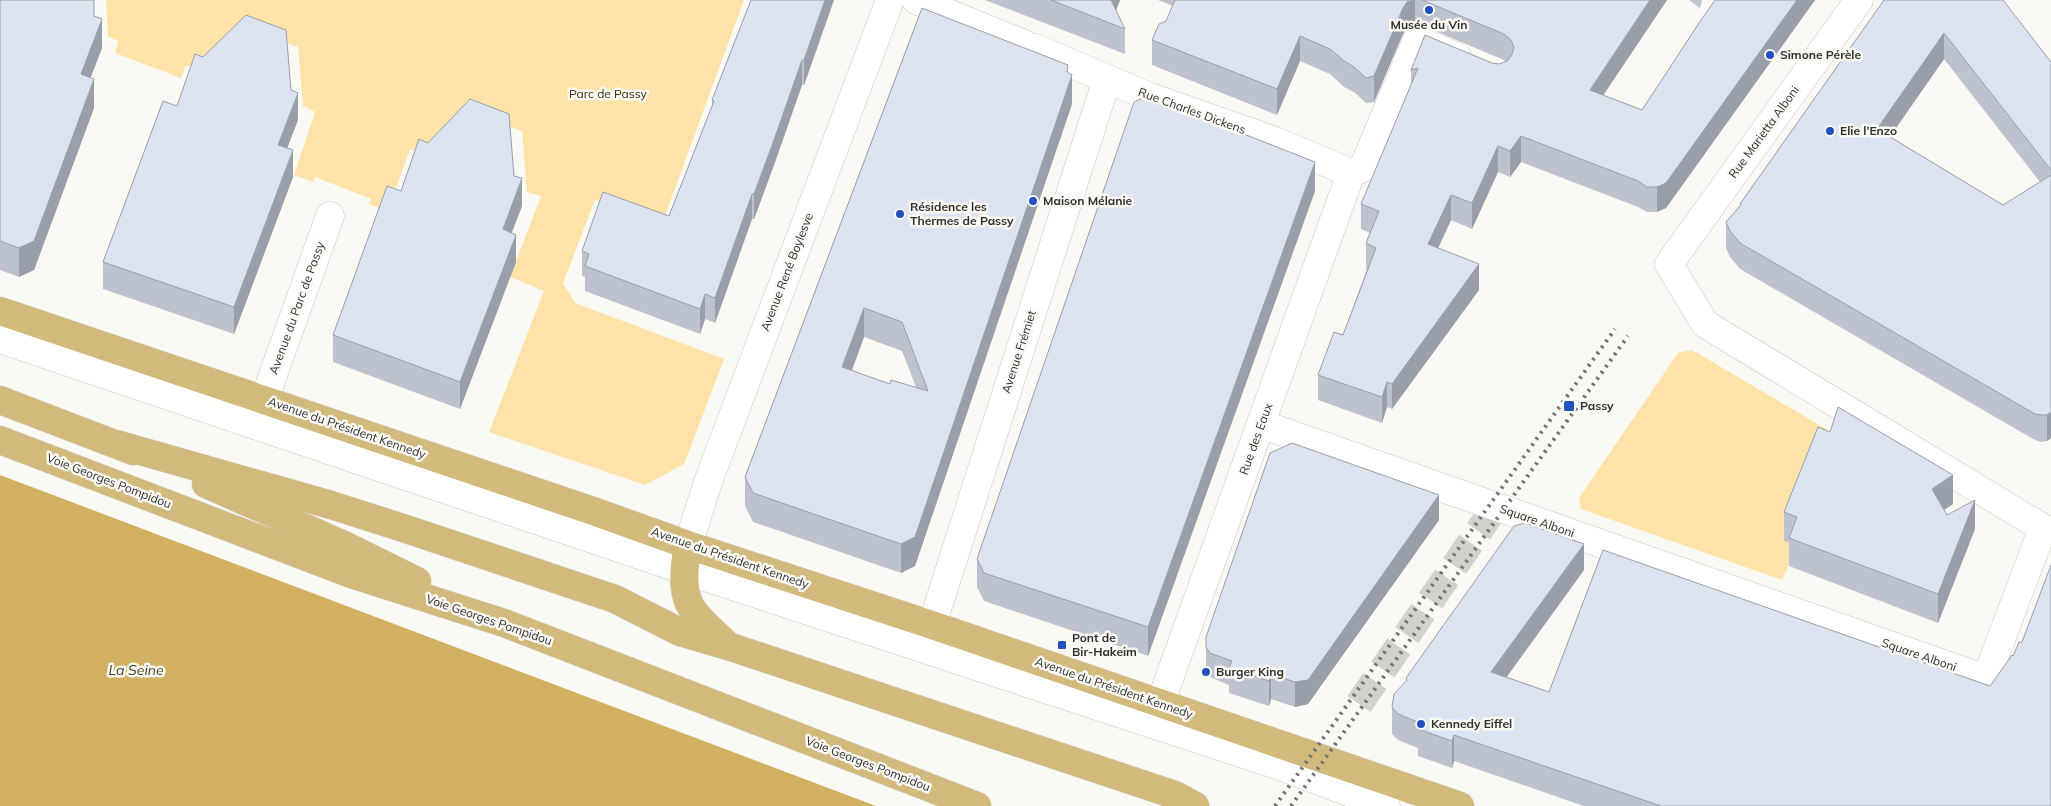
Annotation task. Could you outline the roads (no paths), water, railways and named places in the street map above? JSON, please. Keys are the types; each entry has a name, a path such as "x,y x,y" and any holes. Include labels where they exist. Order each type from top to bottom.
{"main road":[{"name":"Avenue du Président Kennedy","path":"0,311 584,508 686,558 932,625 1460,806"},
{"path":"0,400 116,444 344,545 504,623"},
{"name":"Voie Georges Pompidou","path":"0,440 351,574 504,623 977,806"},
{"path":"116,444 331,505 615,599 680,632 728,646 1175,795 1195,806"},
{"path":"686,558 686,592 693,612 728,646"}],"street":[{"name":"Avenue René Boylesve","path":"686,558 711,472 890,0"},
{"name":"Rue Charles Dickens","path":"916,0 1150,97 1275,141 1351,173"},
{"name":"Rue Marietta Alboni","path":"1669,264 1859,0"},
{"path":"1351,173 1363,168 1417,40 1480,66"},
{"name":"Avenue Frémiet","path":"932,625 1107,79"},
{"name":"Rue des Eaux","path":"1160,704 1351,173"},
{"name":"Avenue du Parc de Passy","path":"264,400 330,216"},
{"name":"Square Alboni","path":"1261,424 1986,679 2043,528 1705,324 1669,264"},
{"name":"Avenue du Président Kennedy","path":"0,339 686,558 1277,765 1386,806"}],"water":[{"name":"La Seine","path":"0,475 876,806 0,806"}],"tunnel":[{"path":"1359,704 1496,506"}],"railway":[{"path":"1275,806 1615,329"},
{"path":"1291,806 1628,336"}],"place":[{"name":"Musée du Vin","path":"1429,10"},
{"name":"Simone Pérèle","path":"1770,55"},
{"name":"Elie l’Enzo","path":"1830,131"},
{"name":"Maison Mélanie","path":"1033,201"},
{"name":"Résidence les Thermes de Passy","path":"900,214"},
{"name":"Passy","path":"1569,406"},
{"name":"Pont de Bir-Hakeim","path":"1062,645"},
{"name":"Burger King","path":"1206,672"},
{"name":"Kennedy Eiffel","path":"1421,724"}],"park label":[{"name":"Parc de Passy","path":"608,94"}]}
